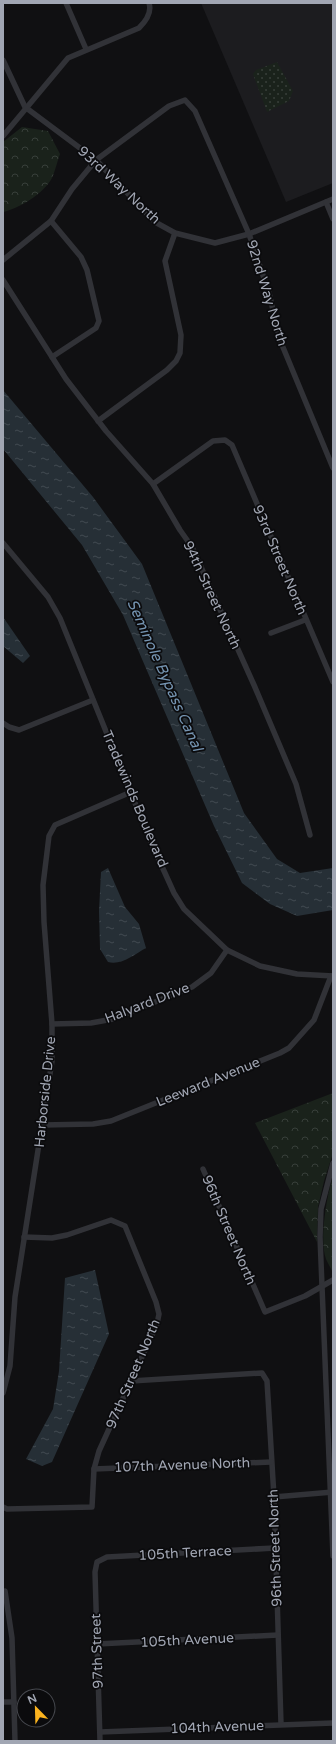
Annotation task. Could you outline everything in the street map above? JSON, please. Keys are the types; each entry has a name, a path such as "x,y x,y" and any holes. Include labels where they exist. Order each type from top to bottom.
{"street":[{"path":"66,3 86,49"},
{"path":"3,136 68,58 138,28 144,23 149,12 150,3"},
{"name":"93rd Way North","path":"3,60 17,92 26,107 96,160 155,222 175,234 215,243 249,234 333,198"},
{"name":"92nd Way North","path":"96,160 169,106 185,100 195,111 249,234 269,293 280,340 333,468"},
{"path":"3,260 51,221 72,189 96,160"},
{"path":"326,202 333,219"},
{"path":"51,221 81,257 88,270 100,321 96,328 52,357"},
{"path":"98,420 167,370 176,361 180,353 181,335 165,261 175,234"},
{"name":"94th Street North","path":"3,280 66,379 98,420 153,484 180,530 192,547 254,685 296,784 310,835"},
{"name":"93rd Street North","path":"153,484 213,441 225,440 232,445 305,620 333,682"},
{"name":"Tradewinds Boulevard","path":"3,543 48,597 60,618 150,840 178,900 195,921 227,950 266,968 297,974 332,976"},
{"path":"271,633 305,620"},
{"path":"3,723 9,727 19,730 94,700"},
{"name":"Harborside Drive","path":"3,1393 10,1366 14,1297 43,1125 52,1061 52,1024 44,922 43,885 52,830 55,825 131,792"},
{"name":"Halyard Drive","path":"52,1024 91,1023 113,1019 192,987 211,973 227,950"},
{"name":"Leeward Avenue","path":"43,1125 92,1124 111,1121 280,1054 289,1048 314,1020 332,976"},
{"path":"333,1163 321,1209 320,1238 332,1492 333,1556"},
{"name":"96th Street North","path":"203,1169 265,1312 305,1296 323,1285"},
{"name":"97th Street North","path":"3,1507 7,1509 49,1509 92,1507 94,1469 99,1451 157,1324 159,1314 156,1302 125,1226 111,1220 67,1235 52,1238 24,1237"},
{"path":"323,1285 333,1280"},
{"name":"96th Street North","path":"131,1381 262,1373 267,1381 274,1497 281,1724"},
{"name":"107th Avenue North","path":"94,1469 271,1462"},
{"path":"274,1497 332,1492"},
{"name":"105th Terrace","path":"97,1562 107,1557 275,1548"},
{"name":"97th Street","path":"97,1562 95,1572 100,1741"},
{"path":"4,1591 12,1638 15,1741"},
{"name":"105th Avenue","path":"97,1644 278,1635"},
{"path":"3,1702 14,1702"},
{"name":"104th Avenue","path":"100,1732 333,1723"}],"shaded area":[{"path":"201,3 333,3 333,183 286,202"}],"green space":[{"path":"277,62 293,91 289,101 267,112 253,74 256,70"},
{"path":"22,127 48,131 60,154 52,178 43,190 24,204 3,212 3,142"},
{"path":"333,1093 333,1153 318,1207 317,1242 255,1123"},
{"path":"333,1176 333,1273 326,1259 323,1241 326,1206"}],"water":[{"name":"Seminole Bypass Canal","path":"3,390 93,497 142,564 244,813 277,859 300,873 333,868 333,910 297,916 270,904 242,883 214,826 123,615 82,545 3,449"},
{"path":"3,617 30,656 23,663 3,646"},
{"path":"108,868 125,907 139,924 146,948 128,959 113,963 108,962 100,949 99,911 101,872"},
{"path":"95,1270 109,1334 52,1462 42,1466 26,1459 53,1409 59,1371 65,1278"}]}
